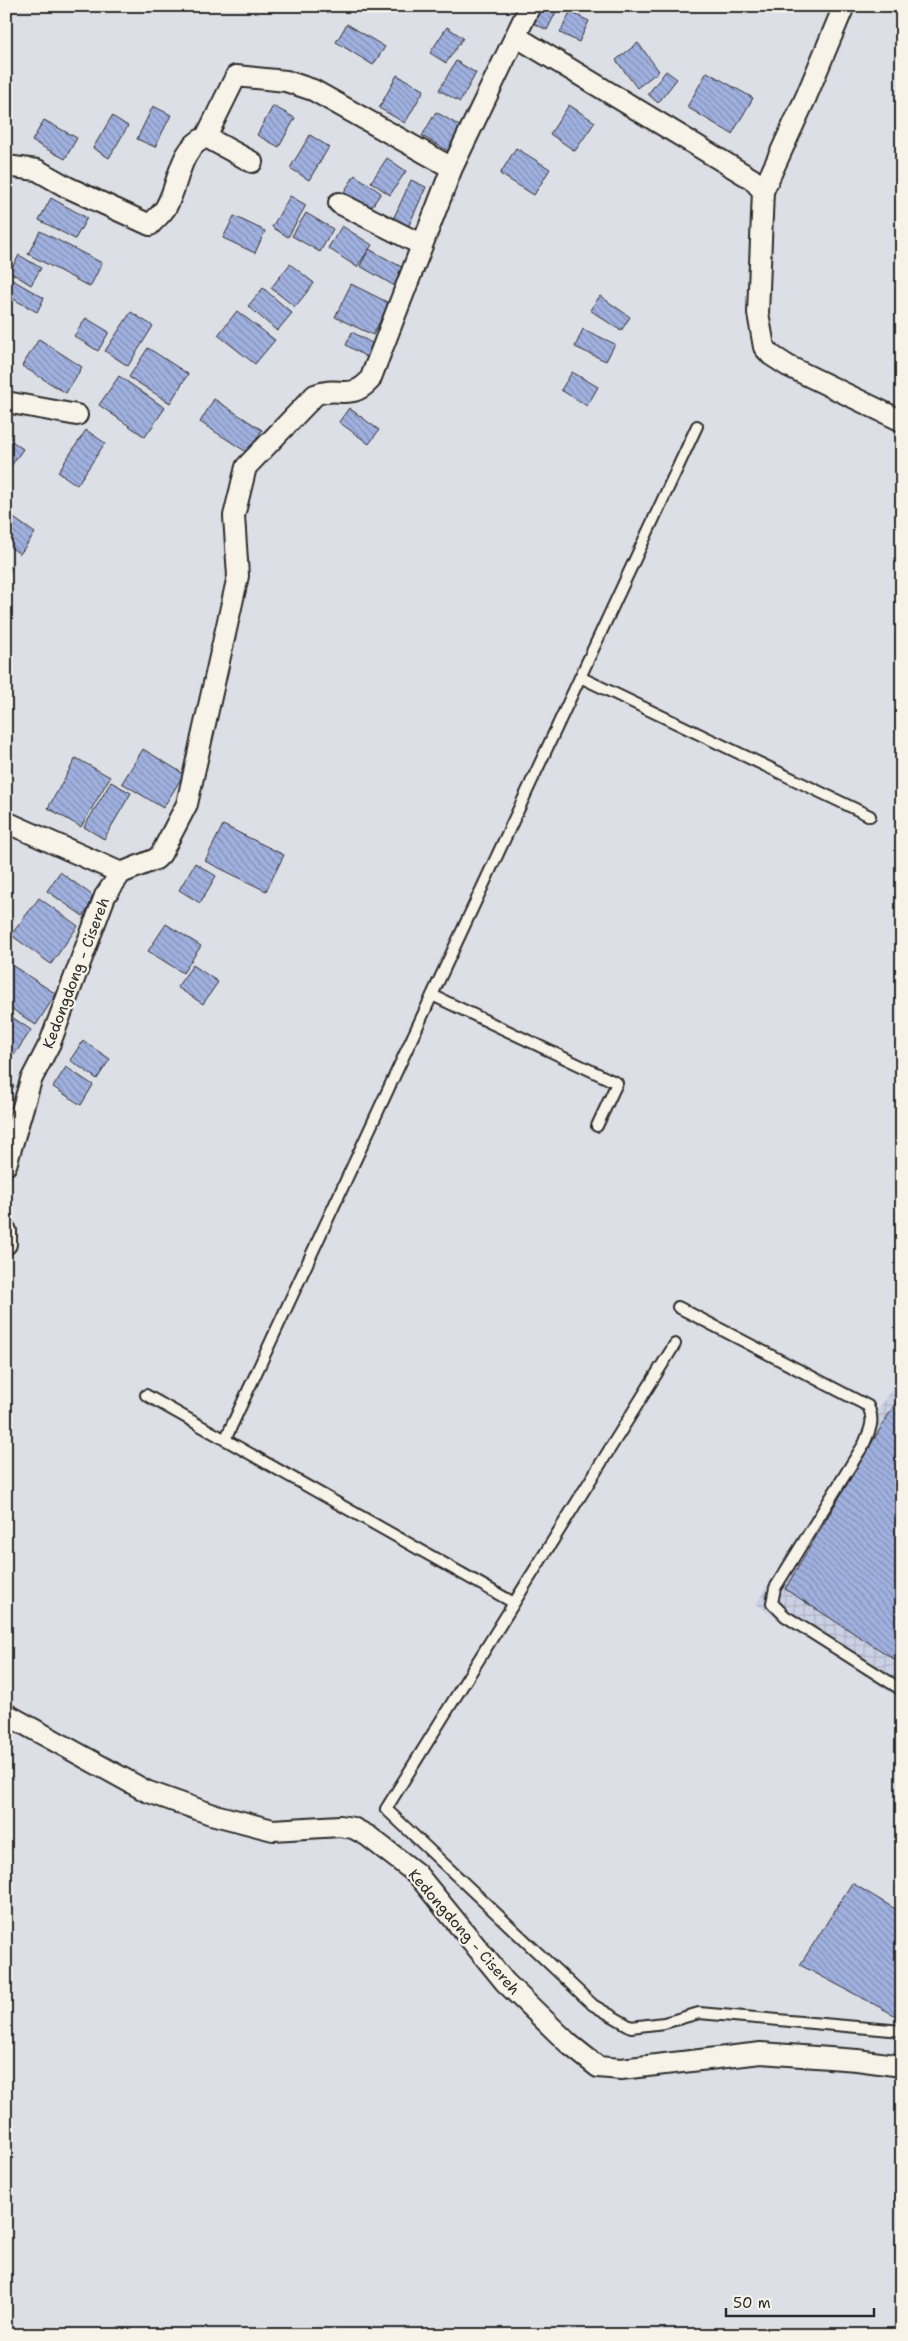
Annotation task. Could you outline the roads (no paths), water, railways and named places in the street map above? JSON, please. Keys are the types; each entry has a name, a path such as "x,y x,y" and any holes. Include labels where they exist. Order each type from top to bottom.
{"street":[{"path":"6,822 121,873 156,859 161,854 186,804 238,576 234,516 246,467 315,395 325,390 353,393 364,387 370,380 452,168 517,37 530,6"},
{"path":"844,6 806,97 763,191 758,313 764,347 770,355 788,366 902,421"},
{"path":"517,37 752,179 763,191"},
{"path":"6,166 37,170 67,187 150,225 166,208 188,150 196,141 206,137 236,76 286,81 313,90 452,168"},
{"path":"206,137 252,162"},
{"path":"339,203 422,245"},
{"path":"6,402 77,415"},
{"name":"Kedongdong - Cisereh","path":"6,1165 31,1080 50,1043 105,896 121,873"},
{"path":"6,1231 6,1244"},
{"name":"Kedongdong - Cisereh","path":"6,1714 146,1791 210,1814 273,1830 340,1826 353,1828 368,1836 417,1874 505,1982 569,2044 598,2067 610,2070 761,2053 902,2066"}],"lane":[{"path":"225,1440 697,426"},
{"path":"580,677 870,816"},
{"path":"432,995 617,1083 597,1126"},
{"path":"678,1307 868,1406 872,1415 872,1426 864,1444 775,1588 772,1602 785,1616 902,1690"},
{"path":"675,1344 386,1809 593,2006 630,2027 664,2023 700,2013 902,2031"},
{"path":"146,1395 514,1603"}]}
